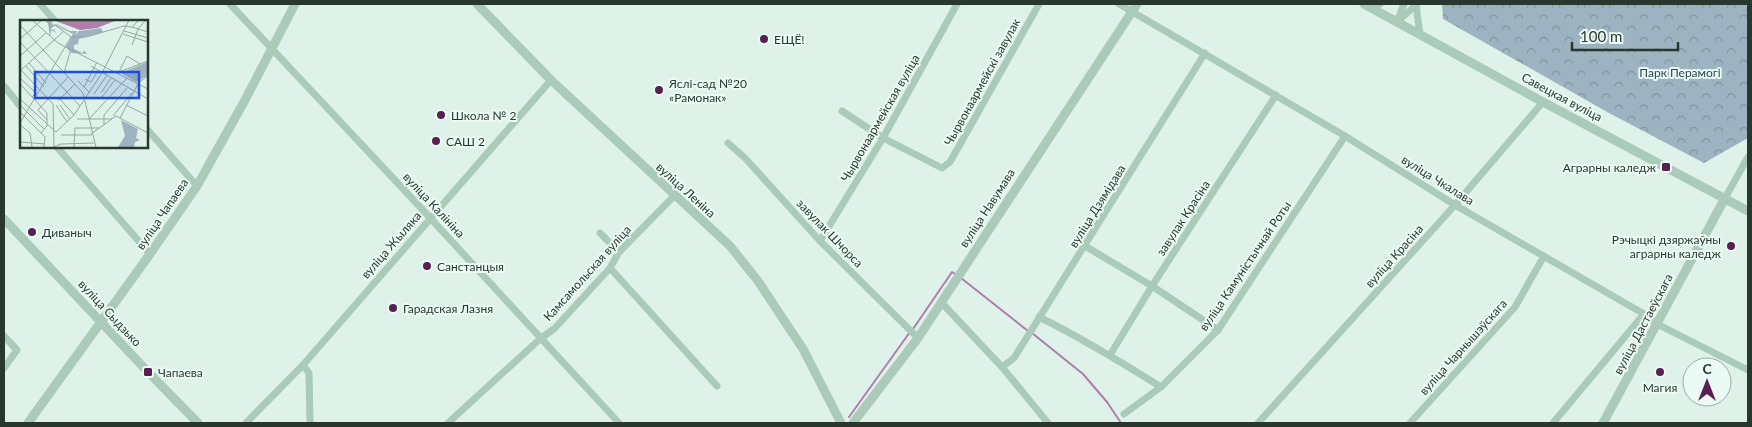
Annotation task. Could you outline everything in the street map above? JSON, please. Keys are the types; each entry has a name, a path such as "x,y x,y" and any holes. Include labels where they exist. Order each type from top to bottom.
{"street":[{"path":"40,4 54,20"},
{"name":"вуліца Калініна","path":"230,4 272,47 619,423"},
{"name":"вуліца Чапаева","path":"28,423 197,186 295,4"},
{"name":"Чырвонаармейская вуліца","path":"820,241 883,138 957,4"},
{"name":"Чырвонаармейскі завулак","path":"883,138 942,168 950,162 1039,4"},
{"name":"вуліца Чкалава","path":"1119,4 1135,8 1205,53 1345,136 1455,205 1644,314 1657,324 1748,370"},
{"path":"1366,5 1380,4"},
{"path":"1398,22 1404,4"},
{"path":"1398,22 1416,4"},
{"path":"1416,4 1420,35"},
{"name":"Савецкая вуліца","path":"1366,5 1748,211"},
{"name":"вуліца Леніна","path":"482,6 551,80 730,246 758,281 803,348 841,423"},
{"name":"вуліца Навумава","path":"853,423 918,338 1135,8"},
{"name":"вуліца Дзямідава","path":"1002,366 1014,358 1205,53"},
{"name":"вуліца Жыляка","path":"246,423 303,365 551,80"},
{"path":"4,86 20,106"},
{"name":"завулак Красіна","path":"1110,355 1152,286 1276,95"},
{"name":"вуліца Красіна","path":"1258,423 1455,205 1543,102"},
{"path":"842,111 883,138"},
{"path":"148,130 197,186"},
{"name":"вуліца Камуністычнай Роты","path":"1124,414 1161,387 1218,330 1345,136"},
{"name":"завулак Шчорса","path":"728,143 746,159 820,241 918,338"},
{"path":"58,148 150,254"},
{"name":"вуліца Дастаеўскага","path":"1603,423 1748,157"},
{"name":"Камсамольская вуліца","path":"448,423 541,338 554,329 610,268 619,252 674,196"},
{"name":"вуліца Сыдзько","path":"4,219 198,423"},
{"path":"600,233 619,252"},
{"path":"1085,246 1152,286 1218,330"},
{"name":"вуліца Чарнышэўскага","path":"1410,423 1516,307 1544,256"},
{"path":"610,268 717,386"},
{"path":"941,302 1002,366 1048,423"},
{"name":"вуліца Дастаеўскага","path":"1553,423 1644,314"},
{"path":"1039,317 1110,355 1161,387"},
{"path":"4,336 18,350 4,368"},
{"path":"303,365 309,373 310,423"}],"green space":[{"name":"Парк Перамогі","path":"1442,4 1748,4 1748,138 1704,163 1609,113 1443,19"}],"waterway":[{"path":"913,329 952,272 955,274"},
{"path":"961,278 1028,331"},
{"path":"849,417 910,332"},
{"path":"1032,333 1083,374 1107,402 1121,423"}],"place":[{"name":"ЕЩЁ!","path":"764,39"},
{"name":"Яслі-сад №20 «Рамонак»","path":"659,90"},
{"name":"Школа № 2","path":"441,115"},
{"name":"САШ 2","path":"436,141"},
{"name":"Аграрны каледж","path":"1666,167"},
{"name":"Диваныч","path":"32,232"},
{"name":"Рэчыцкі дзяржаўны аграрны каледж","path":"1731,246"},
{"name":"Санстанцыя","path":"427,266"},
{"name":"Гарадская Лазня","path":"393,308"},
{"name":"Чапаева","path":"148,372"},
{"name":"Магия","path":"1660,372"}]}
